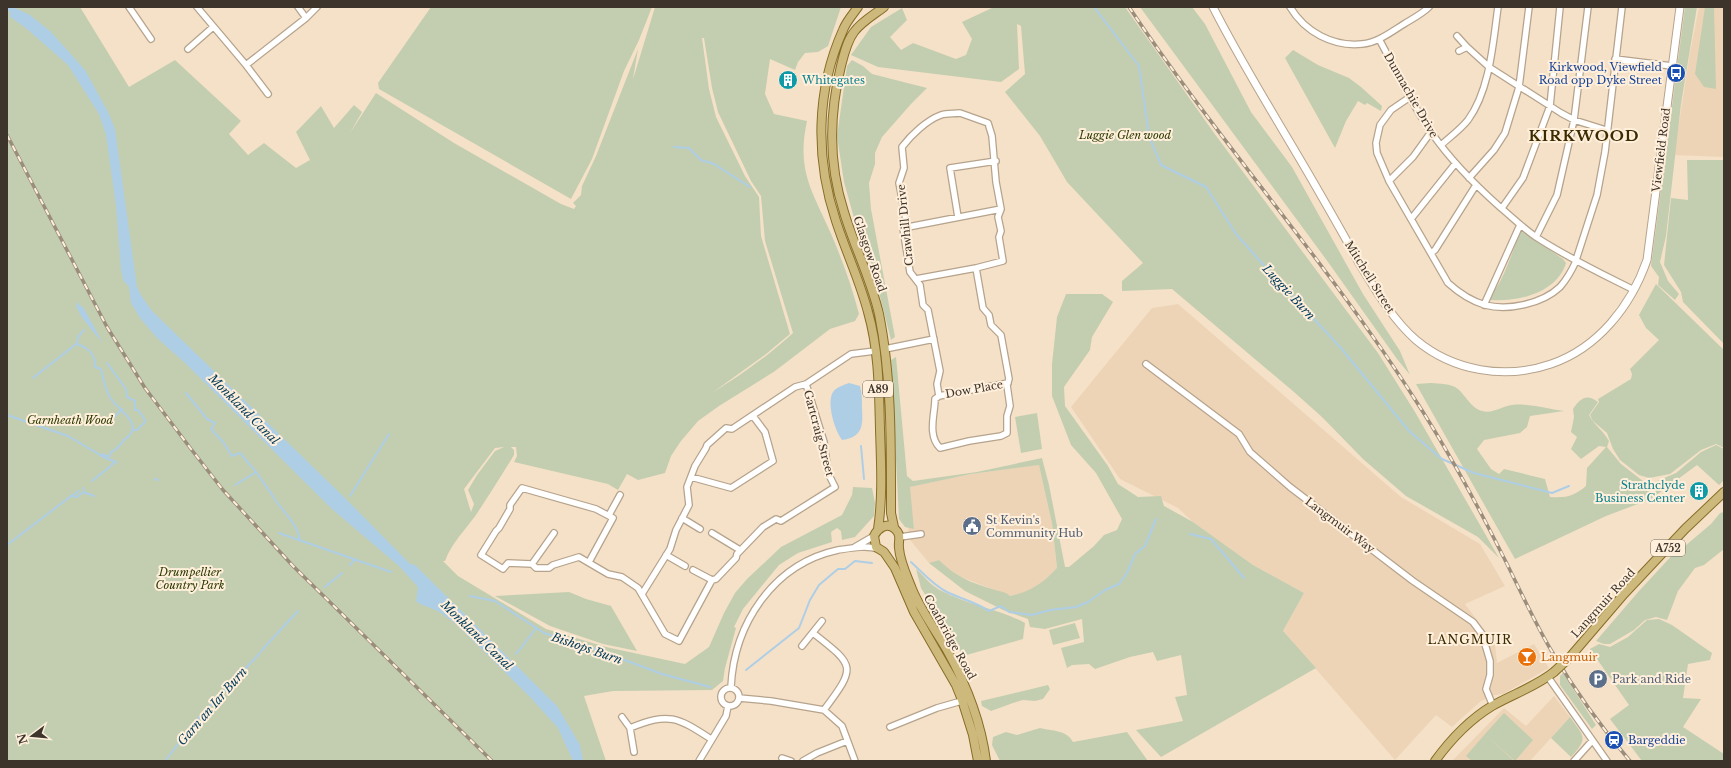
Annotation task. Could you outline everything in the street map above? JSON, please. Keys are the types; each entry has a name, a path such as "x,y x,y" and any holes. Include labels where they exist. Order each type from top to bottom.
{"main road":[{"name":"Glasgow Road","path":"858,7 844,28 832,58 825,86 822,112 822,162 836,220 869,313 875,351 879,394 882,504 878,529"},
{"name":"Glasgow Road","path":"884,7 854,32 842,61 832,110 832,143 836,175 843,210 869,280 879,313 885,349 888,395 891,513 894,527"},
{"path":"848,255 858,252"},
{"path":"875,351 885,349"},
{"name":"Langmuir Road","path":"1435,761 1451,739 1469,722 1493,706 1522,692 1551,675 1570,657 1624,594 1685,529 1724,492"},
{"path":"878,529 886,525 894,527"},
{"name":"A89","path":"894,527 900,537"},
{"name":"A89","path":"874,536 878,529"},
{"name":"Coatbridge Road","path":"874,536 876,547 882,551 895,568 914,612 967,700 984,746 986,761"},
{"name":"Coatbridge Road","path":"900,537 898,547 903,565 920,605 962,678 978,761"},
{"path":"882,551 889,552 898,547"}],"street":[{"path":"128,7 151,39"},
{"path":"197,7 246,65 268,94"},
{"path":"298,7 306,18"},
{"path":"246,65 306,18 317,7"},
{"name":"Mitchell Street","path":"1213,7 1360,264 1385,305 1415,340 1430,350 1457,364 1482,371 1506,373 1542,368 1562,361 1597,338 1618,314 1634,290"},
{"path":"1290,7 1299,20 1311,32 1323,38 1344,44 1363,44 1380,39 1429,7"},
{"path":"1441,146 1468,120 1478,104 1489,67 1498,7"},
{"path":"1469,178 1494,150 1505,133 1519,87 1528,7"},
{"path":"1502,208 1523,178 1550,106 1560,7"},
{"path":"1536,237 1556,195 1574,120 1588,7"},
{"path":"1410,97 1391,110 1382,122 1376,143 1377,154 1389,180 1448,283 1466,296 1484,305 1517,306 1544,297 1553,292 1564,282 1576,260 1597,195 1605,152 1606,130 1622,7"},
{"name":"Viewfield Road","path":"1634,290 1647,260 1680,7"},
{"path":"188,49 214,27"},
{"path":"1457,36 1489,67 1519,87 1574,120 1606,130"},
{"name":"Dunnachie Drive","path":"1380,39 1410,97 1431,132 1456,164 1476,185 1520,225 1536,237 1576,260 1634,290"},
{"path":"1459,51 1467,47"},
{"path":"1615,59 1672,66"},
{"name":"Crawhill Drive","path":"996,161 992,136 988,123 960,113 942,115 927,123 907,139 902,147 904,168 899,183 906,220 903,228 910,272 920,285 923,305 928,310 940,371 937,384 939,396 935,399 935,415 931,423 935,442 940,448 969,440 1000,436 1007,433 1007,416 1010,406 1008,383"},
{"path":"1389,180 1413,157 1431,132"},
{"path":"916,279 976,268 1003,261 999,237 1000,231 998,217 1001,209 996,182 996,161 950,168 958,217"},
{"path":"1411,219 1456,164"},
{"path":"1431,252 1435,250 1476,185"},
{"path":"903,228 1001,209"},
{"path":"1484,305 1520,225"},
{"path":"976,268 983,308 989,315 991,325 1001,335 1009,379 1008,383"},
{"path":"885,349 934,339"},
{"path":"642,594 666,556 676,530 689,505 687,487 695,466 707,445 726,428 732,429 796,387 806,384 851,354 875,351"},
{"name":"Langmuir Way","path":"1146,364 1239,434 1250,452 1290,487 1413,581 1473,622 1482,634 1487,648 1490,661 1490,675 1486,689 1493,706"},
{"name":"Dow Place","path":"939,396 1008,383"},
{"name":"Gartcraig Street","path":"609,516 596,508 522,488 510,505 510,509 499,528 496,530 480,555 503,569 508,563 532,564 536,568 549,568 553,565 579,557 608,574 622,577 638,588 665,634 679,641 712,580 718,577 736,558 740,550 763,527 776,519 781,521 835,487 828,473 824,442 806,384"},
{"path":"691,476 731,488 773,461 765,432 753,416"},
{"path":"589,562 613,518 609,516 620,495"},
{"path":"682,518 700,529"},
{"path":"532,564 554,533"},
{"path":"712,533 740,550"},
{"path":"900,537 921,534"},
{"path":"852,548 874,536"},
{"path":"731,687 732,668 742,633 751,615 769,591 793,570 830,552 852,548 872,547 882,551"},
{"path":"666,556 685,566"},
{"path":"693,570 712,580"},
{"path":"802,646 822,621"},
{"path":"813,633 840,654 847,666 846,678 824,710"},
{"path":"1551,675 1607,761"},
{"path":"731,687 737,691 739,698 735,704 728,706 723,703 721,696 724,689 731,687"},
{"path":"739,698 777,702 824,710 842,726 855,761"},
{"path":"890,727 937,708 967,700"},
{"path":"699,761 726,716 728,706"},
{"path":"622,717 630,728 634,752"},
{"path":"630,728 654,719 670,718 687,723 711,739"},
{"path":"1574,761 1592,740"},
{"path":"802,761 817,753 848,741"},
{"path":"782,758 791,761"}],"shaded area":[{"path":"1699,7 1724,7 1724,157 1674,155 1690,53"},
{"path":"1178,304 1401,497 1480,544 1505,586 1465,604 1495,644 1497,663 1534,644 1549,668 1503,694 1495,695 1481,701 1452,727 1436,715 1395,760 1283,631 1304,593 1253,565 1193,522 1178,508 1120,479 1071,407 1152,308"},
{"path":"1039,465 1046,492 1052,523 1057,569 1039,585 1023,594 1010,596 950,572 939,560 929,563 910,540 908,527 914,528 909,487 971,474"},
{"path":"1554,696 1570,717 1530,761 1452,761 1504,708 1526,726"}],"green space":[{"path":"7,7 80,7 129,87 175,60 241,121 229,134 248,155 264,143 296,168 310,160 296,132 321,106 334,128 354,105 362,112 350,133 376,93 454,143 561,204 574,209 576,206 573,203 581,195 582,186 596,156 638,49 633,79 655,7 841,7 828,46 818,52 805,53 798,62 795,70 770,59 765,94 774,114 807,121 804,139 804,154 808,181 844,265 859,314 855,321 830,329 775,371 698,421 681,441 671,456 665,473 638,480 627,474 618,490 608,484 514,462 517,456 516,447 511,447 514,450 514,455 476,515 455,543 445,561 443,561 458,576 546,629 606,647 685,664 709,647 724,613 735,593 747,579 781,547 842,515 852,495 853,487 872,488 875,503 874,516 855,537 842,540 841,531 837,528 831,532 832,542 798,553 779,565 743,609 734,627 736,628 723,681 712,690 613,691 584,696 606,761 7,761","holes":["702,38 704,38 712,88 718,112 751,181 761,196 765,241 793,333 754,365 712,393 766,354 790,334 761,236 759,197 745,176 716,117 709,89","504,447 495,451 468,490 474,504 471,512 464,489 495,448"]},
{"path":"431,7 652,7 639,40 624,71 592,159 571,199 379,89 378,83"},
{"name":"Luggie Glen wood","path":"994,7 1125,7 1214,133 1378,353 1415,412 1499,558 1478,537 1406,496 1363,459 1322,417 1294,392 1172,289 1122,291 1122,281 1143,263 1067,182 1040,136 1005,92 1025,74 1021,26 1017,24 1019,69 1001,82 878,67 851,55 871,27 902,8 907,20 890,37 901,50 913,43 956,59 966,55 972,39 962,22"},
{"path":"1140,7 1192,7 1205,24 1251,112 1292,167 1363,294 1400,351 1410,375 1397,359 1328,262"},
{"path":"1685,7 1697,7 1681,104 1666,236 1660,262 1668,281 1679,294 1675,300 1658,285 1659,277 1651,266"},
{"path":"1705,7 1714,7 1716,89 1704,87 1695,74"},
{"path":"1293,50 1318,65 1349,78 1382,106 1381,111 1367,103 1365,105 1358,101 1346,121 1335,148 1285,58"},
{"path":"852,60 863,66 872,74 927,88 882,137 875,153 875,164 869,183 871,209 895,337 891,340 872,265 854,218 844,182 837,136 847,66"},
{"path":"1687,160 1724,160 1724,344 1683,302 1681,292 1664,265 1671,198 1688,200"},
{"path":"1520,230 1563,259 1566,263 1554,282 1535,294 1513,299 1491,300 1489,295 1493,292 1501,280"},
{"path":"1656,284 1724,350 1724,448 1716,444 1701,450 1670,474 1649,478 1639,475 1620,460 1613,449 1607,433 1593,421 1590,415 1599,402 1598,399 1631,379 1632,374 1630,369 1659,340 1646,328 1639,315"},
{"path":"1066,294 1102,294 1113,302 1092,337 1090,350 1064,387 1065,406 1108,466 1118,484 1138,497 1161,496 1164,506 1193,522 1253,565 1304,593 1283,631 1316,668 1161,757 1136,730 1183,721 1175,697 1187,695 1181,655 1157,661 1153,652 1130,657 1095,669 1089,664 1072,665 1067,668 1061,648 1084,642 1082,619 1045,629 1030,627 1028,619 1003,610 965,591 929,563 939,560 962,578 978,585 1006,593 1010,596 1024,592 1047,578 1057,568 1052,523 1039,465 971,474 910,487 914,529 905,527 899,519 891,360 896,357 907,476 913,481 977,472 1042,458 1049,485 1065,567 1069,567 1094,546 1104,535 1117,530 1122,519 1096,473 1071,445 1052,396 1052,364 1057,317"},
{"path":"1431,383 1455,387 1475,408 1486,412 1518,405 1531,405 1564,411 1530,416 1527,427 1520,433 1484,440 1477,449 1491,469 1499,474 1504,469 1545,479 1550,497 1570,496 1586,486 1587,468 1606,447 1599,446 1581,459 1571,449 1577,437 1571,432 1574,417 1573,409 1578,402 1584,398 1594,399 1598,402 1589,415 1609,441 1607,447 1621,464 1648,485 1676,473 1701,452 1716,445 1724,449 1724,480 1719,485 1697,465 1651,499 1606,516 1515,559 1416,384"},
{"path":"1037,413 1042,449 1021,453 1015,417"},
{"path":"1724,512 1724,549 1704,565 1695,568 1678,591 1667,620 1656,617 1645,620 1634,630 1610,644 1604,644 1596,641 1676,551 1685,546 1711,524 1720,513"},
{"path":"916,569 931,584 952,596 1005,614 1025,623 1023,639 963,656 921,588"},
{"path":"569,592 586,599 611,606 637,651 603,644 550,626 495,596"},
{"path":"1659,619 1672,625 1712,653 1710,660 1688,664 1683,698 1701,699 1683,727 1724,754 1724,761 1642,761 1610,719 1629,705 1590,649 1599,644 1610,647 1628,637 1647,620"},
{"path":"1075,623 1080,638 1053,645 1049,630"},
{"path":"1563,673 1596,725 1592,729 1560,685 1560,676"},
{"path":"1048,685 1050,689 1043,699 1035,701 1023,700 991,711 982,706 981,701"},
{"path":"1504,713 1533,740 1515,761 1485,734"},
{"path":"1570,717 1579,729 1582,737 1580,745 1571,757 1551,738"},
{"path":"1040,728 1063,733 1073,742 1127,732 1148,761 1000,761 992,745 993,737 1006,732 1017,735"},
{"path":"1485,734 1514,761 1472,761 1466,756"}],"water":[{"path":"15,8 30,15 51,32 85,70 108,112 115,129 137,287 152,311 347,500 410,564 415,565 557,706 580,745 583,761 573,761 558,728 531,698 456,624 438,611 416,601 418,587 399,566 332,509 184,362 156,337 140,318 131,303 129,287 123,280 116,206 106,135 99,114 68,65 27,29 9,16"},
{"path":"78,301 79,305 83,307 103,343 81,316 76,306"},
{"path":"849,383 860,386 862,399 862,425 858,433 854,436 842,440 832,417 830,403 833,392 840,386"}],"waterway":[{"name":"Monkland Canal","path":"8,7 20,16"},
{"name":"Luggie Burn","path":"1094,7 1139,66 1149,136 1161,165 1206,187 1236,234 1341,348 1409,431 1442,459 1474,473 1552,493 1569,486"},
{"path":"674,147 689,148 701,160 714,164 750,187"},
{"path":"84,330 78,337 77,344 85,347 93,355 95,367 101,369 104,384 109,396 130,419 133,428 131,434 111,452 109,457 102,454 101,456"},
{"path":"33,378 76,344"},
{"path":"107,363 126,389 127,397 135,401 135,410 138,410 144,419 145,422 137,430 133,430"},
{"path":"186,393 207,419 215,423 211,429 223,442 232,456 240,453 256,472"},
{"path":"106,425 122,409"},
{"name":"Bishops Burn","path":"7,415 68,436 107,459 114,461 112,465 92,481"},
{"path":"350,496 389,434"},
{"path":"861,446 864,479"},
{"path":"235,485 256,472 294,524 300,541 299,536"},
{"path":"83,488 85,493"},
{"path":"71,496 79,491"},
{"path":"7,545 71,496 77,497 82,493 86,493"},
{"path":"86,493 94,496"},
{"name":"Bishops Burn","path":"911,562 932,582 942,589 989,611 1001,606 1009,612 1032,615 1050,610 1076,607 1088,602 1105,590 1119,584 1127,573 1135,554 1145,546 1156,519"},
{"name":"Bishops Burn","path":"279,533 391,572"},
{"path":"1190,534 1211,539 1244,578"},
{"name":"Bishops Burn","path":"350,565 355,559"},
{"name":"Bishops Burn","path":"746,670 799,628 810,600 819,585 838,569 845,569 855,561 872,563"},
{"path":"325,587 342,573"},
{"name":"Bishops Burn","path":"470,596 495,601 544,633 595,649 662,674 710,687"},
{"path":"261,651 298,611"},
{"path":"521,648 536,628"},
{"path":"516,654 520,649"},
{"name":"Garn an Iar Burn","path":"165,761 195,722 260,653"}],"railway":[{"path":"1129,7 1200,106 1347,301 1416,401 1463,479 1551,650 1588,707 1630,761"},
{"path":"7,135 107,327 145,388 191,449 223,490 293,566 492,761"}],"place":[{"name":"Kirkwood, Viewfield Road opp Dyke Street","path":"1676,73"},
{"name":"Whitegates","path":"788,80"},
{"name":"Strathclyde Business Center","path":"1699,491"},
{"name":"St Kevin's Community Hub","path":"972,526"},
{"name":"Langmuir","path":"1527,657"},
{"name":"Park and Ride","path":"1598,679"},
{"name":"Bargeddie","path":"1614,740"}],"district":[{"name":"KIRKWOOD","path":"1584,135"},
{"name":"LANGMUIR","path":"1470,639"}],"park label":[{"name":"Garnheath Wood","path":"70,420"},
{"name":"Drumpellier Country Park","path":"190,578"}]}
